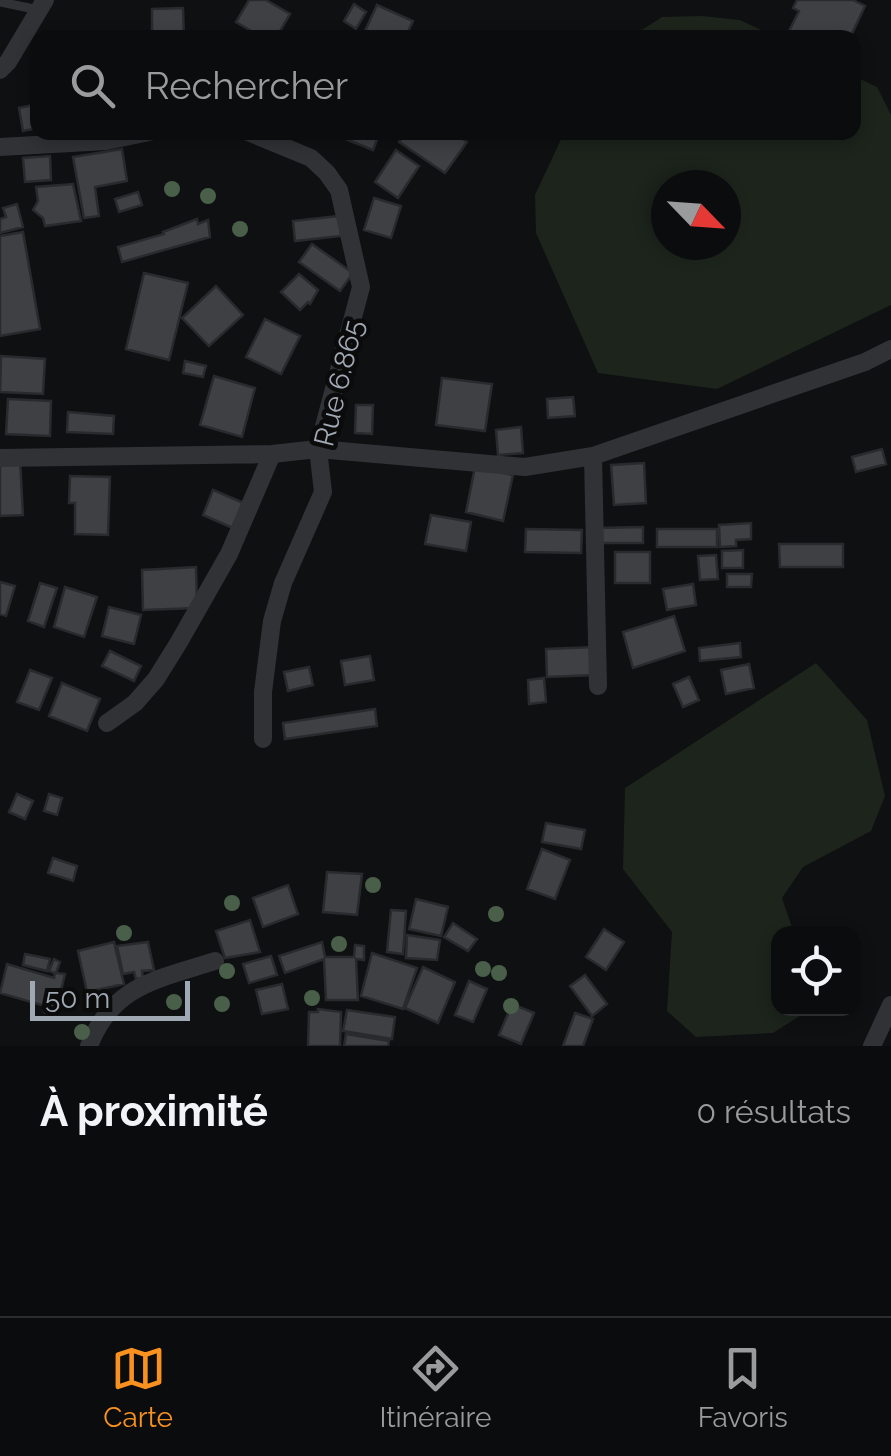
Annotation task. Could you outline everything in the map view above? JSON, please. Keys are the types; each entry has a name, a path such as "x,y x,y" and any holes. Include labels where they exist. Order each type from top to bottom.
{"street":[{"path":"0,70 42,5"},
{"path":"0,147 111,140"},
{"name":"Rue 6.865","path":"263,739 266,660 272,621 283,584 323,492 318,449 360,287 339,190 311,158 267,140"},
{"path":"0,458 272,454 318,449 525,467 593,456 891,350"},
{"path":"107,723 145,691 179,642 245,522 272,454"},
{"path":"593,456 598,686"},
{"path":"89,1046 98,1024 114,1002 148,982 215,961"},
{"path":"872,1046 891,1005"}],"lane":[{"path":"0,2 42,5"}],"shaded area":[{"path":"662,17 740,20 761,30 642,30"},
{"path":"861,79 877,87 891,115 891,305 717,389 598,373 536,233 535,195 561,140 861,140"},
{"path":"816,663 867,720 885,796 871,831 803,867 782,898 792,926 771,926 771,1016 800,1016 773,1033 696,1037 667,1011 672,932 623,869 625,788"}],"building":[{"path":"249,0 266,0 290,14 281,30 250,30 236,22"},
{"path":"797,0 853,0 865,6 854,30 790,30 799,11 793,8"},
{"path":"354,4 366,12 356,29 344,21"},
{"path":"377,5 413,21 409,30 365,30"},
{"path":"183,8 184,30 152,30 152,9"},
{"path":"30,106 30,130 23,131 19,108"},
{"path":"348,140 377,140 373,150"},
{"path":"464,140 467,142 445,173 399,142"},
{"path":"122,149 127,181 95,187 99,216 84,218 73,157"},
{"path":"396,150 419,166 398,198 375,182"},
{"path":"50,156 51,180 25,182 23,158"},
{"path":"73,184 81,221 45,226 43,218 33,210 38,201 36,187"},
{"path":"138,192 142,205 119,212 115,199"},
{"path":"374,198 401,206 391,238 364,230"},
{"path":"17,204 23,227 0,233 0,219 6,217 3,208"},
{"path":"339,216 341,236 295,241 293,221"},
{"path":"197,219 198,224 208,220 210,237 122,262 118,247 164,234"},
{"path":"23,232 40,329 0,336 0,236"},
{"path":"312,244 353,273 340,291 299,262"},
{"path":"144,273 188,283 169,360 126,349"},
{"path":"299,274 318,290 310,304 300,310 281,292"},
{"path":"216,286 243,315 209,346 182,318"},
{"path":"265,319 300,336 281,374 246,357"},
{"path":"1,356 45,359 43,394 0,392"},
{"path":"185,361 206,366 203,377 183,373"},
{"path":"214,376 255,388 242,437 200,425"},
{"path":"442,378 492,384 485,431 436,425"},
{"path":"573,397 575,416 548,418 547,399"},
{"path":"8,399 51,401 50,436 6,434"},
{"path":"356,405 373,405 372,434 355,433"},
{"path":"68,412 114,416 113,434 67,432"},
{"path":"521,427 523,453 498,455 496,430"},
{"path":"882,449 886,464 856,472 852,457"},
{"path":"20,460 23,515 0,516 0,463"},
{"path":"644,463 646,503 614,505 611,465"},
{"path":"475,467 513,475 503,521 466,512"},
{"path":"70,476 110,477 108,535 75,534 75,503 69,503"},
{"path":"213,490 246,504 235,529 203,515"},
{"path":"431,515 471,522 466,551 425,544"},
{"path":"751,523 751,539 736,540 736,546 720,547 719,525"},
{"path":"643,527 643,543 597,543 597,528"},
{"path":"526,529 582,530 581,553 525,552"},
{"path":"657,529 717,529 717,547 657,547"},
{"path":"779,544 843,544 843,567 780,567"},
{"path":"743,550 743,568 722,568 722,551"},
{"path":"615,552 650,552 650,583 615,583"},
{"path":"716,555 718,579 700,580 698,556"},
{"path":"196,567 197,608 143,610 142,570"},
{"path":"727,574 752,574 751,587 727,587"},
{"path":"0,582 15,586 6,616 0,614"},
{"path":"40,583 57,588 44,627 28,621"},
{"path":"693,584 696,605 667,610 663,589"},
{"path":"65,587 97,597 84,637 54,627"},
{"path":"109,607 141,615 134,644 102,636"},
{"path":"674,616 685,651 633,668 623,632"},
{"path":"740,643 741,657 700,661 699,648"},
{"path":"595,647 595,675 547,677 546,649"},
{"path":"110,651 141,666 134,681 102,666"},
{"path":"370,656 374,680 345,685 341,661"},
{"path":"749,664 754,688 726,694 721,670"},
{"path":"309,667 313,685 288,691 284,672"},
{"path":"30,670 52,678 39,710 17,702"},
{"path":"689,677 699,700 683,707 673,684"},
{"path":"544,678 546,702 529,704 528,680"},
{"path":"62,683 100,699 87,731 49,716"},
{"path":"375,709 377,726 285,739 283,723"},
{"path":"17,794 33,801 25,819 9,812"},
{"path":"49,794 62,798 57,815 44,811"},
{"path":"546,823 585,830 581,849 542,842"},
{"path":"542,849 570,860 555,899 527,889"},
{"path":"53,858 77,866 73,881 48,873"},
{"path":"327,872 362,874 357,915 323,912"},
{"path":"288,885 298,914 263,927 253,898"},
{"path":"416,899 448,907 441,936 409,929"},
{"path":"391,910 406,911 403,954 387,952"},
{"path":"250,920 260,952 225,958 216,931"},
{"path":"453,923 477,939 468,951 444,937"},
{"path":"604,929 624,942 606,970 586,957"},
{"path":"407,935 440,940 437,960 406,958"},
{"path":"114,942 124,984 87,992 78,951"},
{"path":"148,942 154,970 142,971 143,978 136,979 134,972 123,974 117,946"},
{"path":"322,942 325,957 354,957 355,945 364,946 364,960 356,959 358,1000 326,1000 324,959 285,973 279,956"},
{"path":"372,953 417,968 403,1009 361,996"},
{"path":"25,954 50,959 47,971 23,965"},
{"path":"271,956 277,975 249,983 243,964"},
{"path":"54,959 60,962 56,973 65,974 55,1015 43,1012 45,1006 0,993 7,964 54,978 55,973 49,971"},
{"path":"423,967 455,982 438,1023 405,1008"},
{"path":"585,975 607,1004 592,1016 570,986"},
{"path":"469,981 487,989 473,1022 455,1015"},
{"path":"282,984 288,1009 262,1014 256,990"},
{"path":"512,1004 534,1013 521,1044 499,1035"},
{"path":"347,1010 395,1017 392,1039 343,1031"},
{"path":"309,1012 341,1012 340,1046 308,1046"},
{"path":"575,1013 593,1019 583,1046 563,1046"},
{"path":"346,1034 389,1041 388,1046 344,1046"}]}
